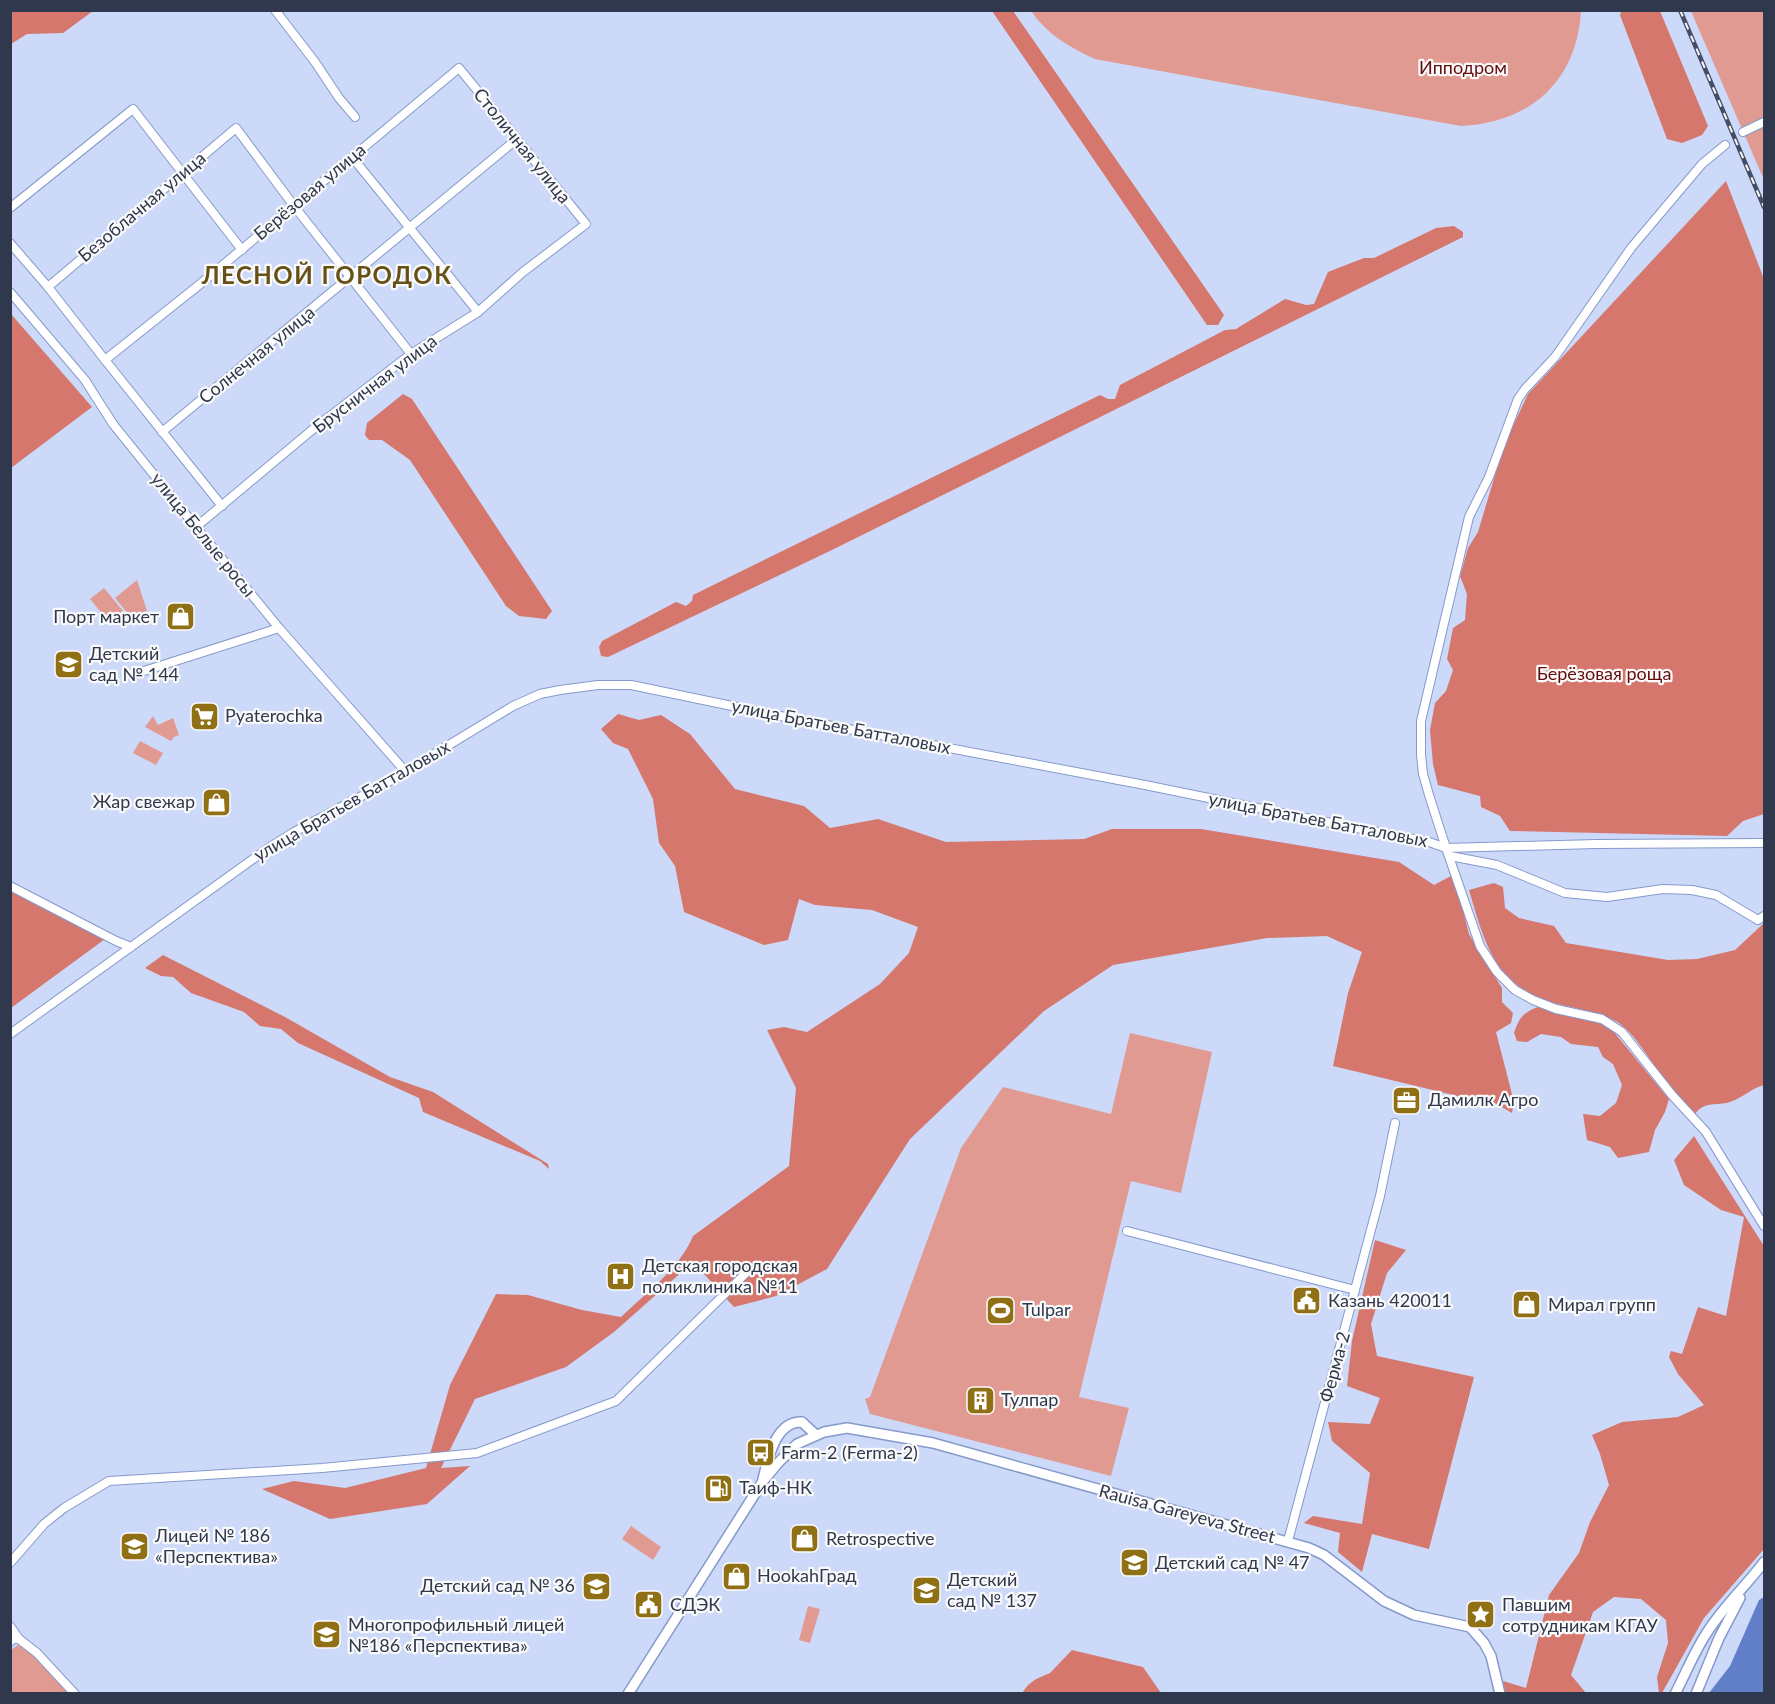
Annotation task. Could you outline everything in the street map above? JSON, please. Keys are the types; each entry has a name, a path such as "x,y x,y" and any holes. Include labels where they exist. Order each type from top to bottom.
{"street":[{"path":"275,10 355,117"},
{"name":"Столичная улица","path":"459,68 586,224"},
{"name":"Берёзовая улица","path":"105,360 242,250 459,68"},
{"path":"10,208 133,109 242,250"},
{"path":"1743,132 1764,122"},
{"name":"Безоблачная улица","path":"48,286 236,128 294,206"},
{"name":"Солнечная улица","path":"162,432 517,139"},
{"path":"1725,145 1702,164 1631,248 1555,357 1525,389 1514,407 1489,477 1472,509 1421,721 1421,755 1423,774 1480,946 1497,972 1515,990 1533,1000 1556,1009 1602,1019 1622,1032 1672,1095 1706,1132 1764,1226"},
{"path":"352,157 478,312"},
{"path":"294,206 411,354"},
{"name":"Брусничная улица","path":"196,527 312,430 411,354 478,312 523,272 586,224"},
{"path":"10,243 48,286 222,506"},
{"name":"улица Белые росы","path":"10,292 85,380 113,424 279,628 405,771"},
{"path":"144,670 279,628"},
{"name":"улица Братьев Батталовых","path":"10,1034 294,832 388,782 513,706 540,694 598,685 631,685 790,718 1145,785 1429,842 1448,852 1576,845 1764,843"},
{"path":"1448,852 1497,865 1565,893 1607,897 1664,889 1692,890 1716,895 1758,920 1764,916"},
{"path":"10,886 131,947"},
{"name":"Ферма-2","path":"1288,1541 1380,1196 1395,1123"},
{"path":"1127,1231 1355,1290"},
{"path":"10,1563 44,1524 64,1508 108,1481 322,1468 477,1453 616,1401 746,1273"},
{"path":"628,1694 763,1481 774,1441 795,1422 802,1422 816,1435"},
{"name":"Rauisa Gareyeva Street","path":"763,1481 798,1444 816,1435 847,1428 933,1443 1099,1491 1288,1541 1324,1555 1384,1601 1394,1606 1414,1615 1470,1627 1484,1643 1491,1656 1500,1694"},
{"path":"1675,1694 1706,1633 1764,1562"},
{"path":"1696,1694 1719,1638 1748,1584 1764,1575"},
{"path":"10,1626 15,1640 37,1653 75,1694"}],"green space":[{"path":"11,10 93,11 63,33 27,34 11,44"},
{"path":"1622,10 1660,11 1708,126 1702,135 1682,143 1667,139 1620,15"},
{"path":"992,11 1013,11 1224,315 1218,325 1207,325"},
{"name":"Ипподром","path":"1031,11 1581,11 1578,36 1570,58 1559,77 1545,94 1528,107 1508,117 1461,126 1095,59 1060,40 1044,27"},
{"path":"1691,11 1764,11 1764,180"},
{"name":"Берёзовая роща","path":"1726,181 1764,279 1764,814 1743,821 1727,836 1510,831 1500,816 1481,807 1480,796 1438,785 1433,764 1430,730 1435,703 1446,691 1453,670 1447,659 1453,628 1465,620 1467,594 1460,576 1468,548 1478,532 1504,445 1528,394"},
{"path":"1454,226 1463,232 1463,237 836,548 608,657 601,656 599,647 602,641 676,602 686,606 692,601 693,595 1100,395 1108,399 1115,399 1120,385 1225,330 1236,329 1285,299 1306,305 1314,304 1328,272 1364,258 1374,258 1436,228"},
{"path":"11,314 92,407 10,468"},
{"path":"403,394 412,399 552,611 546,619 519,616 506,606 410,460 382,440 369,440 365,435 367,423"},
{"path":"137,580 147,611 130,616 115,598"},
{"path":"104,588 123,611 109,622 90,599"},
{"path":"618,714 639,720 661,715 690,734 735,789 804,806 830,828 878,819 946,842 1084,839 1112,829 1201,829 1399,862 1434,885 1451,876 1459,895 1469,934 1502,988 1502,1002 1513,1013 1511,1023 1496,1032 1514,1102 1512,1113 1488,1099 1470,1099 1333,1066 1348,993 1362,952 1327,936 1267,938 1113,965 1044,1011 910,1139 827,1269 776,1296 734,1307 693,1262 614,1332 566,1367 475,1399 441,1468 470,1466 427,1504 330,1519 262,1489 294,1481 345,1488 426,1468 450,1385 496,1294 528,1295 582,1310 621,1317 680,1259 693,1236 789,1166 796,1088 767,1030 784,1027 807,1032 880,984 909,953 918,927 872,910 815,905 799,899 788,940 764,945 684,912 675,866 659,843 653,799 628,749 613,743 601,729"},
{"path":"153,716 158,725 173,718 179,735 171,741 145,727"},
{"path":"140,741 163,753 156,765 133,753"},
{"path":"1494,883 1503,887 1505,908 1519,918 1554,926 1566,943 1668,960 1697,959 1735,950 1764,923 1764,1085 1730,1102 1702,1107 1695,1114 1634,1037 1619,1023 1537,997 1520,988 1496,962 1481,929 1469,890"},
{"path":"10,891 87,927 105,939 11,1008"},
{"path":"163,955 285,1017 390,1077 433,1092 548,1164 549,1169 540,1161 423,1112 419,1098 298,1043 281,1029 260,1026 244,1012 191,993 173,977 161,976 145,968"},
{"path":"1540,1006 1609,1026 1669,1099 1655,1130 1649,1152 1618,1158 1610,1147 1587,1140 1583,1114 1600,1116 1616,1103 1622,1085 1613,1064 1603,1057 1598,1047 1571,1044 1561,1037 1541,1034 1527,1042 1517,1041 1514,1033 1520,1019"},
{"name":"Tulpar","path":"1130,1033 1212,1052 1181,1193 1131,1181 1079,1397 1129,1408 1111,1476 870,1414 865,1399 870,1397 961,1148 1003,1087 1111,1114"},
{"path":"1694,1136 1764,1246 1764,1549 1704,1618 1662,1693 1659,1693 1657,1677 1668,1643 1666,1620 1641,1599 1614,1597 1593,1612 1571,1675 1586,1693 1505,1693 1503,1681 1526,1688 1549,1595 1579,1553 1590,1522 1609,1485 1592,1435 1622,1422 1678,1417 1704,1405 1678,1374 1669,1357 1671,1351 1682,1354 1698,1307 1726,1316 1744,1217 1721,1210 1684,1185 1674,1160"},
{"path":"1375,1240 1406,1250 1387,1273 1371,1324 1377,1356 1474,1377 1429,1549 1372,1534 1362,1572 1338,1552 1340,1533 1304,1523 1313,1516 1362,1524 1370,1473 1332,1441 1328,1422 1370,1424 1380,1398 1347,1386 1352,1341"},
{"path":"631,1526 661,1547 653,1560 622,1539"},
{"path":"808,1606 820,1609 810,1643 799,1640"},
{"path":"18,1645 28,1650 71,1693 11,1694 11,1650"},
{"path":"1072,1650 1143,1667 1161,1693 1022,1693 1036,1679 1050,1673"}],"water":[{"path":"1764,1597 1764,1693 1709,1693 1730,1666 1759,1600"}],"railway":[{"path":"1680,10 1764,207"}],"place":[{"name":"Порт маркет","path":"180,617"},
{"name":"Детский сад № 144","path":"68,664"},
{"name":"Pyaterochka","path":"204,716"},
{"name":"Жар свежар","path":"216,802"},
{"name":"Дамилк Агро","path":"1407,1100"},
{"name":"Детская городская поликлиника №11","path":"621,1276"},
{"name":"Казань 420011","path":"1307,1301"},
{"name":"Мирал групп","path":"1527,1305"},
{"name":"Tulpar","path":"1001,1310"},
{"name":"Тулпар","path":"980,1400"},
{"name":"Farm-2 (Ferma-2)","path":"760,1453"},
{"name":"Таиф-НК","path":"718,1488"},
{"name":"Retrospective","path":"805,1539"},
{"name":"Лицей № 186 «Перспектива»","path":"134,1546"},
{"name":"Детский сад № 47","path":"1134,1563"},
{"name":"HookahГрад","path":"736,1576"},
{"name":"Детский сад № 36","path":"596,1586"},
{"name":"Детский сад № 137","path":"926,1590"},
{"name":"СДЭК","path":"649,1605"},
{"name":"Павшим сотрудникам КГАУ","path":"1481,1615"},
{"name":"Многопрофильный лицей №186 «Перспектива»","path":"327,1635"}],"district":[{"name":"ЛЕСНОЙ ГОРОДОК","path":"327,276"}]}
